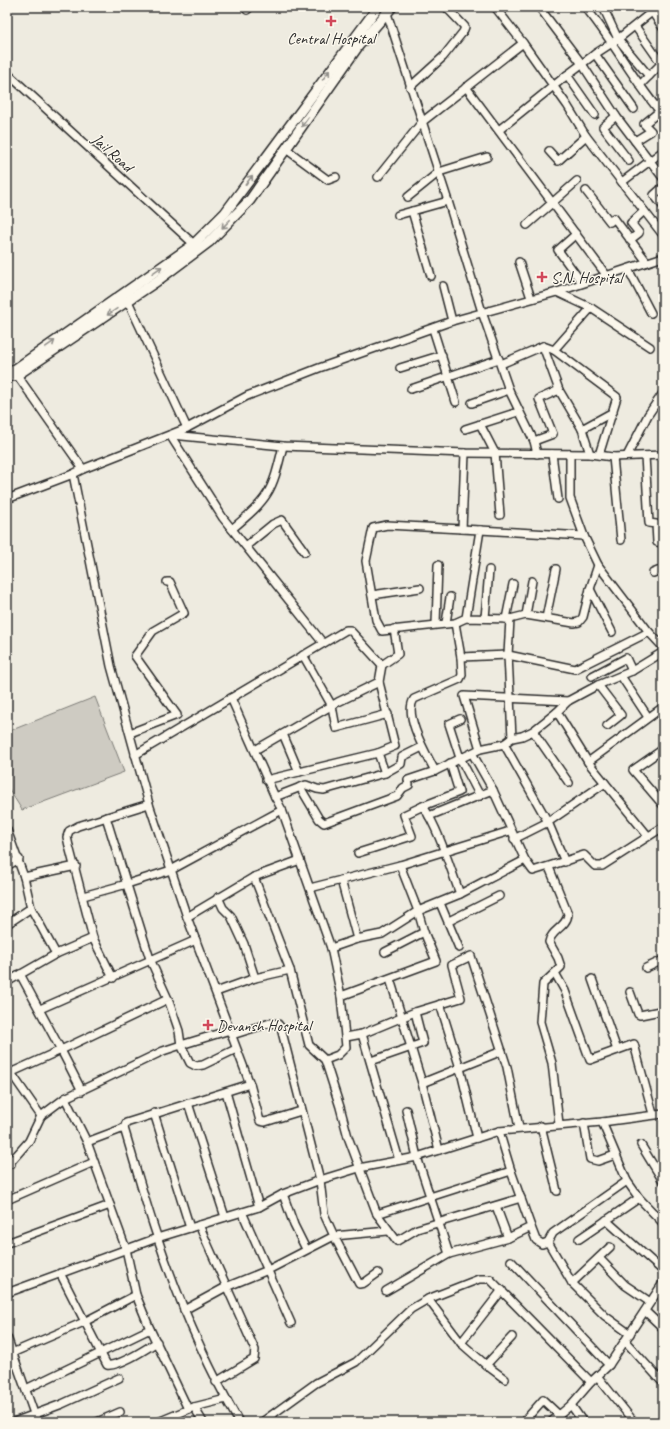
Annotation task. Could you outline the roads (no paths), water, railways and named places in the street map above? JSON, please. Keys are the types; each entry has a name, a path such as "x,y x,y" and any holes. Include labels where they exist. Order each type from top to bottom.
{"main road":[{"path":"7,376 197,247 378,7"},
{"path":"7,376 17,375 128,301 197,247 250,200 359,45 388,9"}],"street":[{"path":"410,87 443,57 463,32 465,27 446,7"},
{"path":"495,7 554,86 586,136 663,235"},
{"path":"540,7 582,64 616,116 663,178"},
{"path":"585,7 649,76"},
{"path":"602,7 615,41 640,85 661,113 644,124 650,131 635,141"},
{"path":"499,130 567,75 635,26 650,9 658,7"},
{"path":"388,9 410,87 439,172 482,312 509,390 518,412 534,441 537,454"},
{"path":"650,9 663,28"},
{"path":"635,26 662,65 640,85"},
{"path":"378,177 422,122 523,43"},
{"path":"595,54 634,110"},
{"name":"Jail Road","path":"7,73 197,247"},
{"path":"567,75 595,115"},
{"path":"466,87 607,276"},
{"path":"616,116 603,128 629,161"},
{"path":"549,151 558,160 586,136"},
{"path":"286,149 328,180 336,177"},
{"path":"622,182 663,151"},
{"path":"408,197 439,172 487,156"},
{"path":"526,225 577,181"},
{"path":"663,187 654,195 663,206"},
{"path":"586,191 610,222 614,218 647,262"},
{"path":"398,215 448,201"},
{"path":"412,211 431,276"},
{"path":"630,240 639,234 631,223 644,211"},
{"path":"576,234 558,250 582,283"},
{"path":"7,499 187,428 254,393 319,368 433,329 452,321 557,292 663,257"},
{"path":"519,262 531,298"},
{"path":"628,269 651,313"},
{"path":"443,286 452,321"},
{"path":"557,292 591,308 650,347"},
{"path":"128,301 187,428"},
{"path":"554,350 591,308"},
{"path":"433,329 456,402"},
{"path":"543,346 559,390 582,429 590,454"},
{"path":"411,389 500,362 543,346 554,350 617,397 599,455"},
{"path":"400,368 442,356"},
{"path":"17,375 83,468"},
{"path":"472,403 509,390"},
{"path":"534,441 553,434 539,399 559,390"},
{"path":"627,456 648,415 663,393"},
{"path":"464,429 518,412"},
{"path":"582,429 613,412"},
{"path":"480,424 495,454 500,515"},
{"path":"170,435 283,446 495,454 590,454 613,457 663,455"},
{"path":"170,435 232,529 323,643"},
{"path":"232,529 266,498 276,474 283,446"},
{"path":"462,529 465,453"},
{"path":"552,454 558,499"},
{"path":"570,454 570,498 584,536 598,565 649,632 663,647"},
{"path":"645,456 649,523 656,524 657,542 663,542"},
{"path":"613,457 621,540"},
{"path":"73,474 111,666 149,804 187,917 250,1084 260,1122 265,1122 301,1111"},
{"path":"246,546 273,524 282,520 305,552"},
{"path":"584,536 388,525 373,528 366,561 376,620 382,631 456,623 466,618 508,619 526,615 574,623 579,622 583,617 598,565"},
{"path":"466,618 480,530"},
{"path":"436,624 438,565"},
{"path":"546,618 556,569"},
{"path":"653,573 663,569"},
{"path":"485,618 488,570"},
{"path":"526,615 532,581"},
{"path":"130,733 177,715 135,656 153,631 184,613 170,582 167,582"},
{"path":"512,738 508,655 508,619 513,584"},
{"path":"372,595 420,588"},
{"path":"590,589 612,632"},
{"path":"446,623 450,597"},
{"path":"435,770 422,746 411,713 410,703 414,699 460,679 462,675 461,657 456,623"},
{"path":"135,755 303,654 346,630 350,630 382,665"},
{"path":"266,780 378,753 396,746 379,682 382,665 398,654 394,630"},
{"path":"461,657 508,655 575,668 649,632"},
{"path":"300,787 319,819 324,823 396,796 403,788 409,785 408,780 435,770 480,749 504,744 512,738 534,731 568,701 598,685 632,671 663,652"},
{"path":"303,654 332,706 336,728 338,729 388,714"},
{"path":"592,676 626,658 632,671"},
{"path":"621,676 648,717"},
{"path":"255,750 332,706 379,682"},
{"path":"598,685 621,715 607,726"},
{"path":"480,749 464,696 568,701"},
{"path":"231,698 255,750 266,780 282,810 331,948 341,996 346,1047 343,1052 325,1060"},
{"path":"588,762 663,707"},
{"path":"557,712 588,762 648,836"},
{"path":"460,719 449,724 460,758 480,796"},
{"path":"534,731 569,783"},
{"path":"283,734 299,772"},
{"path":"504,744 548,822 565,862"},
{"path":"275,797 306,785 317,790 324,790 385,773 401,764 402,757 422,746"},
{"path":"663,749 633,770 663,805"},
{"path":"378,753 385,773"},
{"path":"472,753 493,790 514,839 525,860 533,871 584,855 595,866 602,866 663,827"},
{"path":"358,853 412,836 404,815 459,792 450,763"},
{"path":"514,839 548,822 605,782"},
{"path":"429,816 493,790"},
{"path":"113,978 93,938 76,866 67,837 69,831 78,826 149,804"},
{"path":"423,806 429,816 444,851 460,894"},
{"path":"83,896 171,870 282,810"},
{"path":"106,817 150,959 168,999 179,1031 181,1045 190,1063 196,1066 203,1065 236,1049"},
{"path":"7,830 19,859 32,908 56,954"},
{"path":"310,888 400,865 510,831"},
{"path":"7,866 19,859"},
{"path":"187,917 218,897 254,877 300,860"},
{"path":"331,948 357,939 382,934 418,911 460,894 525,860"},
{"path":"341,996 436,961 400,865"},
{"path":"24,878 76,866"},
{"path":"549,867 568,914 565,923 550,938 551,946 560,962 561,967 543,984 540,1022 552,1063 559,1124"},
{"path":"254,877 290,970 309,1044 325,1060 359,1168 377,1214 388,1231 397,1241 417,1229 521,1198"},
{"path":"341,880 357,939"},
{"path":"449,921 498,896"},
{"path":"218,897 223,908 231,916 244,944 255,978"},
{"path":"440,903 449,921 459,948"},
{"path":"7,924 32,908"},
{"path":"385,952 424,932"},
{"path":"7,982 56,954 93,938"},
{"path":"40,1009 113,978 150,959 196,940"},
{"path":"346,1037 362,1034 415,1012 460,998 452,965 471,956 507,1067 518,1128"},
{"path":"646,968 663,960"},
{"path":"216,992 255,978 290,970"},
{"path":"556,973 565,991 590,1060 634,1044 653,1114"},
{"path":"20,974 40,1009 82,1091"},
{"path":"390,979 422,1084 439,1150"},
{"path":"592,979 617,1050"},
{"path":"630,992 638,1014 640,1015 660,1010 663,1015"},
{"path":"41,1116 8,1070 61,1050 168,999"},
{"path":"440,1004 460,1068 476,1138"},
{"path":"371,1062 423,1042 415,1012"},
{"path":"9,1165 28,1141 41,1116 65,1098 163,1051 231,1032 270,1023 278,1024 281,1028 301,1111 320,1180 324,1214 359,1284 364,1283 378,1273"},
{"path":"362,1034 399,1160"},
{"path":"422,1084 502,1051"},
{"path":"87,1142 124,1128 126,1123 154,1113 250,1084"},
{"path":"226,1092 259,1206"},
{"path":"65,1098 87,1142 126,1248 136,1295 150,1329 191,1408 203,1422"},
{"path":"188,1103 225,1217"},
{"path":"406,1110 416,1157 449,1254"},
{"path":"154,1113 190,1228"},
{"path":"7,1293 126,1248 242,1212 320,1180 359,1168 416,1157 499,1131 559,1124 602,1122 653,1114 663,1115"},
{"path":"602,1122 627,1181 639,1198 663,1223"},
{"path":"584,1123 590,1159 598,1161 615,1155"},
{"path":"541,1126 557,1191"},
{"path":"124,1128 157,1238 184,1310 216,1382 239,1422"},
{"path":"499,1131 511,1171 531,1227 536,1240 542,1244 548,1242 553,1233 627,1181"},
{"path":"641,1145 663,1181"},
{"path":"7,1154 9,1165"},
{"path":"7,1200 94,1162"},
{"path":"377,1214 511,1171"},
{"path":"283,1194 294,1225 306,1249"},
{"path":"579,1239 639,1198"},
{"path":"7,1243 110,1205"},
{"path":"496,1206 508,1238"},
{"path":"242,1212 291,1323"},
{"path":"606,1220 663,1271"},
{"path":"199,1225 255,1350 254,1360 216,1382"},
{"path":"386,1291 449,1254 508,1238 531,1227"},
{"path":"184,1310 226,1287 268,1270 306,1249 334,1236 388,1231"},
{"path":"548,1242 572,1283 605,1316 630,1334"},
{"path":"572,1283 610,1247"},
{"path":"599,1258 625,1285 650,1302"},
{"path":"511,1261 609,1365"},
{"path":"60,1273 104,1362 111,1366 157,1342"},
{"path":"262,1422 316,1383 356,1362 411,1309 428,1298 479,1279 490,1279 502,1290 591,1382"},
{"path":"552,1422 558,1415 572,1405 591,1382 609,1365 663,1283"},
{"path":"461,1343 502,1290"},
{"path":"12,1353 84,1322 136,1295"},
{"path":"428,1298 461,1343 506,1379"},
{"path":"645,1311 663,1328"},
{"path":"26,1389 150,1329"},
{"path":"486,1364 512,1336"},
{"path":"7,1340 37,1422"},
{"path":"625,1340 663,1383"},
{"path":"7,1367 16,1364"},
{"path":"598,1377 634,1422"},
{"path":"14,1422 62,1404 119,1378"},
{"path":"158,1422 191,1408 226,1399"},
{"path":"527,1418 543,1400 558,1415"},
{"path":"572,1405 583,1422"},
{"path":"97,1422 120,1412"}],"place":[{"name":"Central Hospital","path":"331,21"},
{"name":"S.N. Hospital","path":"542,277"},
{"name":"Devansh Hospital","path":"208,1025"}]}
